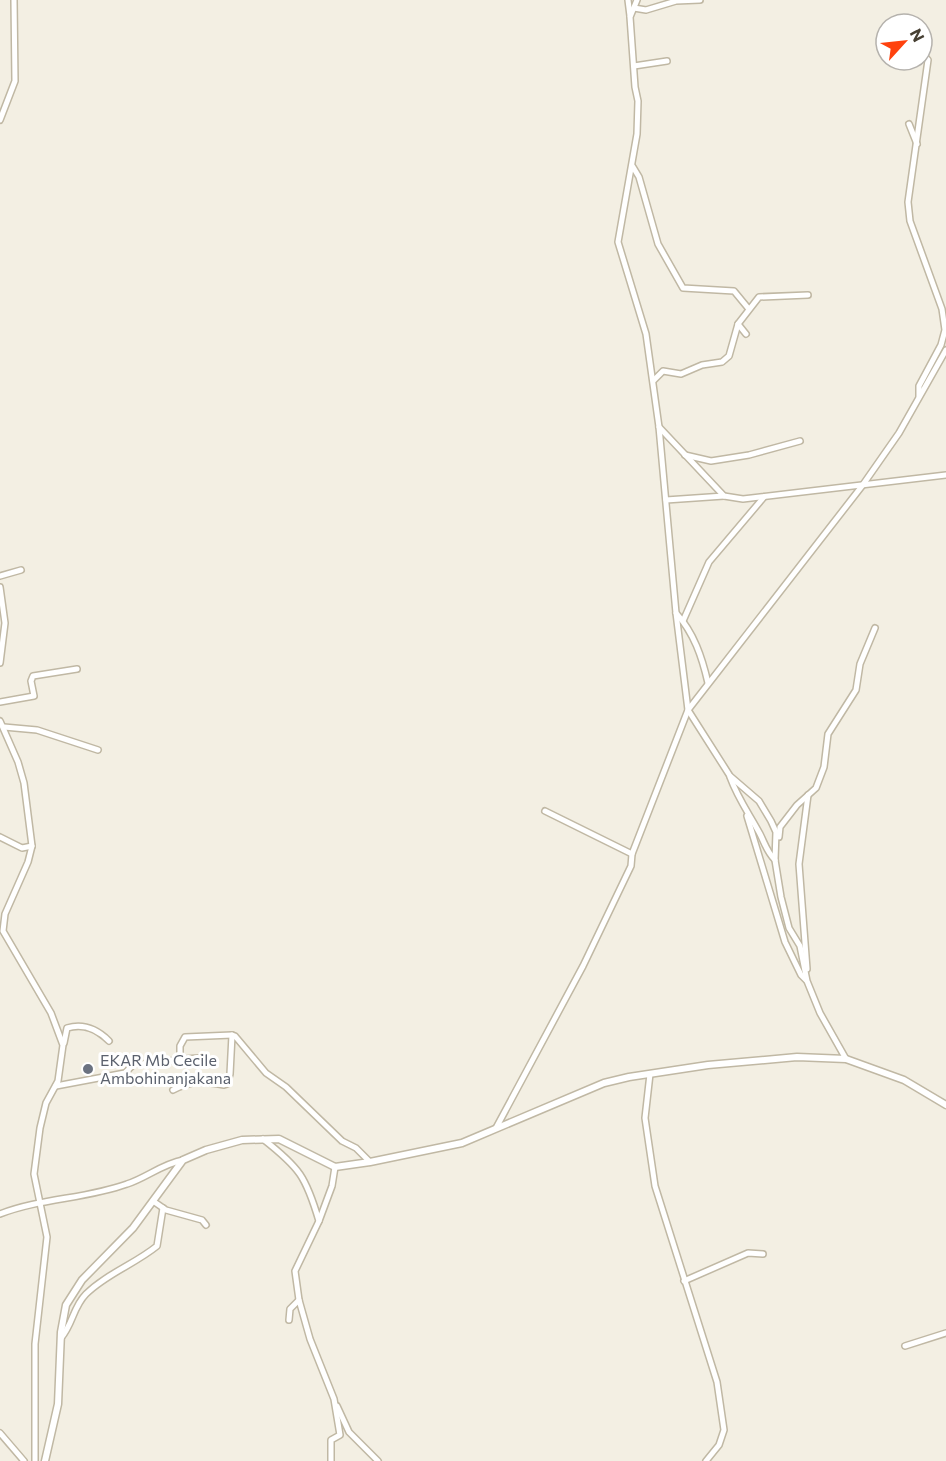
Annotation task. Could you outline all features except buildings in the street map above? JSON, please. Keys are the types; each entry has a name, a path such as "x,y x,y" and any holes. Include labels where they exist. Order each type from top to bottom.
{"street":[{"path":"0,120 15,81 14,0"},
{"path":"628,0 638,100 633,167 618,242 646,334 654,380 676,613 688,710 730,776 747,816 785,942 801,975 807,981"},
{"path":"630,17 637,0"},
{"path":"634,8 646,10 676,1 700,0"},
{"path":"634,66 668,61"},
{"path":"918,398 919,386 941,345 945,330 942,309 910,221 909,193 926,72"},
{"path":"909,124 917,144"},
{"path":"633,167 639,177 658,244 683,288 734,291 748,308"},
{"path":"654,380 663,371 681,374 702,365 722,362 729,356 738,324 748,308 759,297 808,295"},
{"path":"738,324 746,334"},
{"path":"496,1128 583,966 631,866 632,854 688,710 862,486 899,433 946,350"},
{"path":"659,427 724,496"},
{"path":"683,454 711,461 749,456 800,441"},
{"path":"666,500 724,496 743,499 862,486 910,477 946,475"},
{"path":"683,621 709,562 764,497"},
{"path":"0,576 21,570"},
{"path":"0,587 5,623 0,663"},
{"path":"676,613 683,621 702,656 708,684"},
{"path":"775,860 780,827 797,805 816,788 828,735 856,690 860,664 874,628"},
{"path":"0,702 34,696 31,678 33,676 77,669"},
{"path":"0,721 24,783 32,846 28,862 4,914 3,932 51,1013 63,1045"},
{"path":"4,727 37,730 98,750"},
{"path":"730,776 759,801 776,832 775,860 789,928 800,946 807,981 820,1013 846,1059"},
{"path":"807,981 807,942 800,903 799,864 808,795"},
{"path":"544,811 632,854"},
{"path":"747,816 760,833 768,853 775,860"},
{"path":"0,837 22,848 32,846"},
{"path":"35,1461 35,1344 47,1238 34,1174 40,1128 46,1104 56,1086 64,1033 67,1028 87,1026 109,1041"},
{"path":"180,1058 180,1046 185,1037 232,1035 244,1045 266,1073 285,1087 342,1141 356,1148 370,1162"},
{"path":"173,1090 186,1083 205,1080 227,1084 230,1074 232,1035"},
{"path":"0,1214 40,1202 79,1197 128,1184 174,1162 242,1140 279,1139 335,1167 370,1162 462,1143 604,1083 650,1074 797,1057 846,1059 904,1080 946,1105"},
{"path":"56,1086 125,1073 134,1064 157,1065 180,1058 201,1058"},
{"path":"650,1074 645,1118 655,1186 717,1382 724,1430 719,1445 706,1461"},
{"path":"263,1139 300,1171 309,1187 319,1221"},
{"path":"45,1461 58,1404 61,1338 66,1305 82,1280 133,1228 183,1160"},
{"path":"335,1167 332,1186 319,1221 295,1271 299,1300 310,1339 349,1432 378,1461"},
{"path":"153,1201 163,1208 202,1220 206,1225"},
{"path":"61,1338 67,1331 77,1304 89,1291 157,1246 163,1208"},
{"path":"684,1281 748,1253 763,1254"},
{"path":"289,1320 290,1308 299,1300"},
{"path":"905,1346 946,1333"},
{"path":"332,1461 331,1440 340,1435 334,1399"},
{"path":"0,1432 24,1461"}],"place":[{"name":"EKAR Mb Cecile Ambohinanjakana","path":"88,1069"}]}
